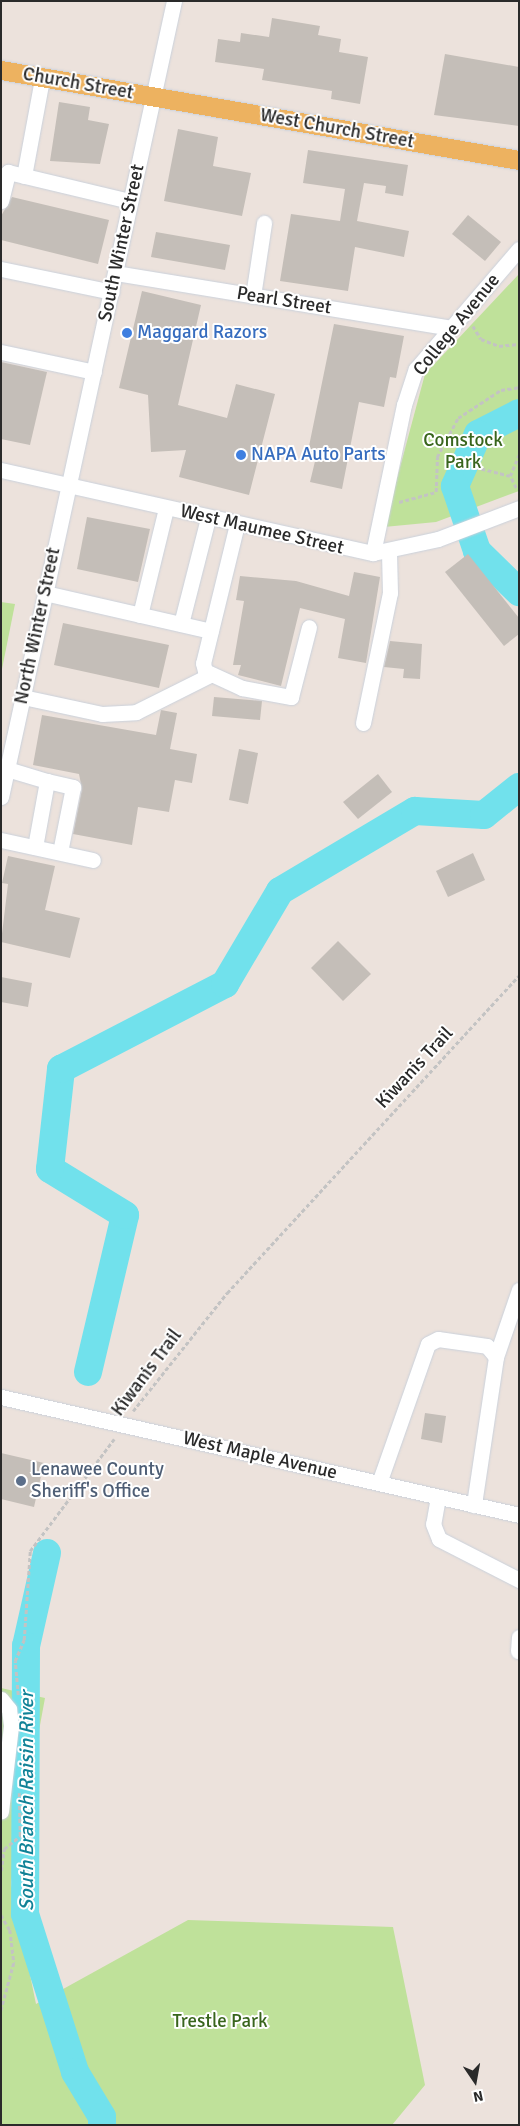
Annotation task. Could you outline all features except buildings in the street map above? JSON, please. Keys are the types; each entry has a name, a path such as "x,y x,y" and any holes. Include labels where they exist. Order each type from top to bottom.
{"main road":[{"name":"Church Street","path":"1,70 42,79 155,98"},
{"name":"West Church Street","path":"155,98 519,160"}],"street":[{"name":"South Winter Street","path":"69,485 116,274 130,201 155,98 174,1"},
{"path":"24,176 42,79"},
{"path":"1,201 8,172 130,201"},
{"path":"253,296 264,223"},
{"name":"College Avenue","path":"372,553 413,378 451,328 519,249"},
{"path":"1,269 112,292"},
{"name":"Pearl Street","path":"116,274 451,328"},
{"path":"1,352 94,372"},
{"name":"West Maumee Street","path":"1,470 208,518 372,553 389,551 438,539 519,508"},
{"name":"North Winter Street","path":"1,796 69,485"},
{"path":"140,615 166,508"},
{"path":"181,624 208,518"},
{"path":"237,524 203,664 210,674 242,688 291,697 309,627"},
{"path":"362,723 390,593 389,551"},
{"path":"45,593 211,631"},
{"path":"23,697 102,714 136,712 210,674"},
{"path":"7,769 73,787 60,852"},
{"path":"35,847 47,781"},
{"path":"1,840 92,860"},
{"path":"474,1505 496,1357 519,1290"},
{"path":"379,1484 428,1344 438,1339 487,1346 496,1357"},
{"name":"West Maple Avenue","path":"1,1397 519,1515"},
{"path":"438,1497 433,1524 439,1539 519,1580"},
{"path":"1,1699 9,1709 11,1726 1,1811"}],"path":[{"path":"473,326 481,339 498,346 519,344"},
{"path":"399,502 436,492 436,456 458,418 502,390 519,387"},
{"path":"510,476 519,456"},
{"path":"475,467 510,476 516,488"},
{"name":"Kiwanis Trail","path":"18,1702 16,1661 24,1640 30,1551 126,1424 144,1393 227,1293 519,976"},
{"path":"1,1871 4,1848 20,1836 19,1788"},
{"path":"1,1915 10,1930 14,1962 1,2011"}],"green space":[{"name":"Comstock Park","path":"519,274 519,491 436,522 384,527 425,374"},
{"path":"1,602 15,604 1,674"},
{"name":"Trestle Park","path":"1,1688 45,1698 11,1883 36,2004 188,1920 393,1927 425,2085 392,2125 1,2125"}],"waterway":[{"path":"519,413 478,434 455,486 477,551 519,592"},
{"name":"South Branch Raisin River","path":"88,1372 125,1215 50,1169 61,1069 225,984 280,891 415,811 484,815 519,787"},
{"name":"South Branch Raisin River","path":"47,1553 26,1646 25,1914 75,2072 102,2117 102,2125"}],"place":[{"name":"Maggard Razors","path":"127,333"},
{"name":"NAPA Auto Parts","path":"241,455"},
{"name":"Lenawee County Sheriff's Office","path":"21,1481"}]}
